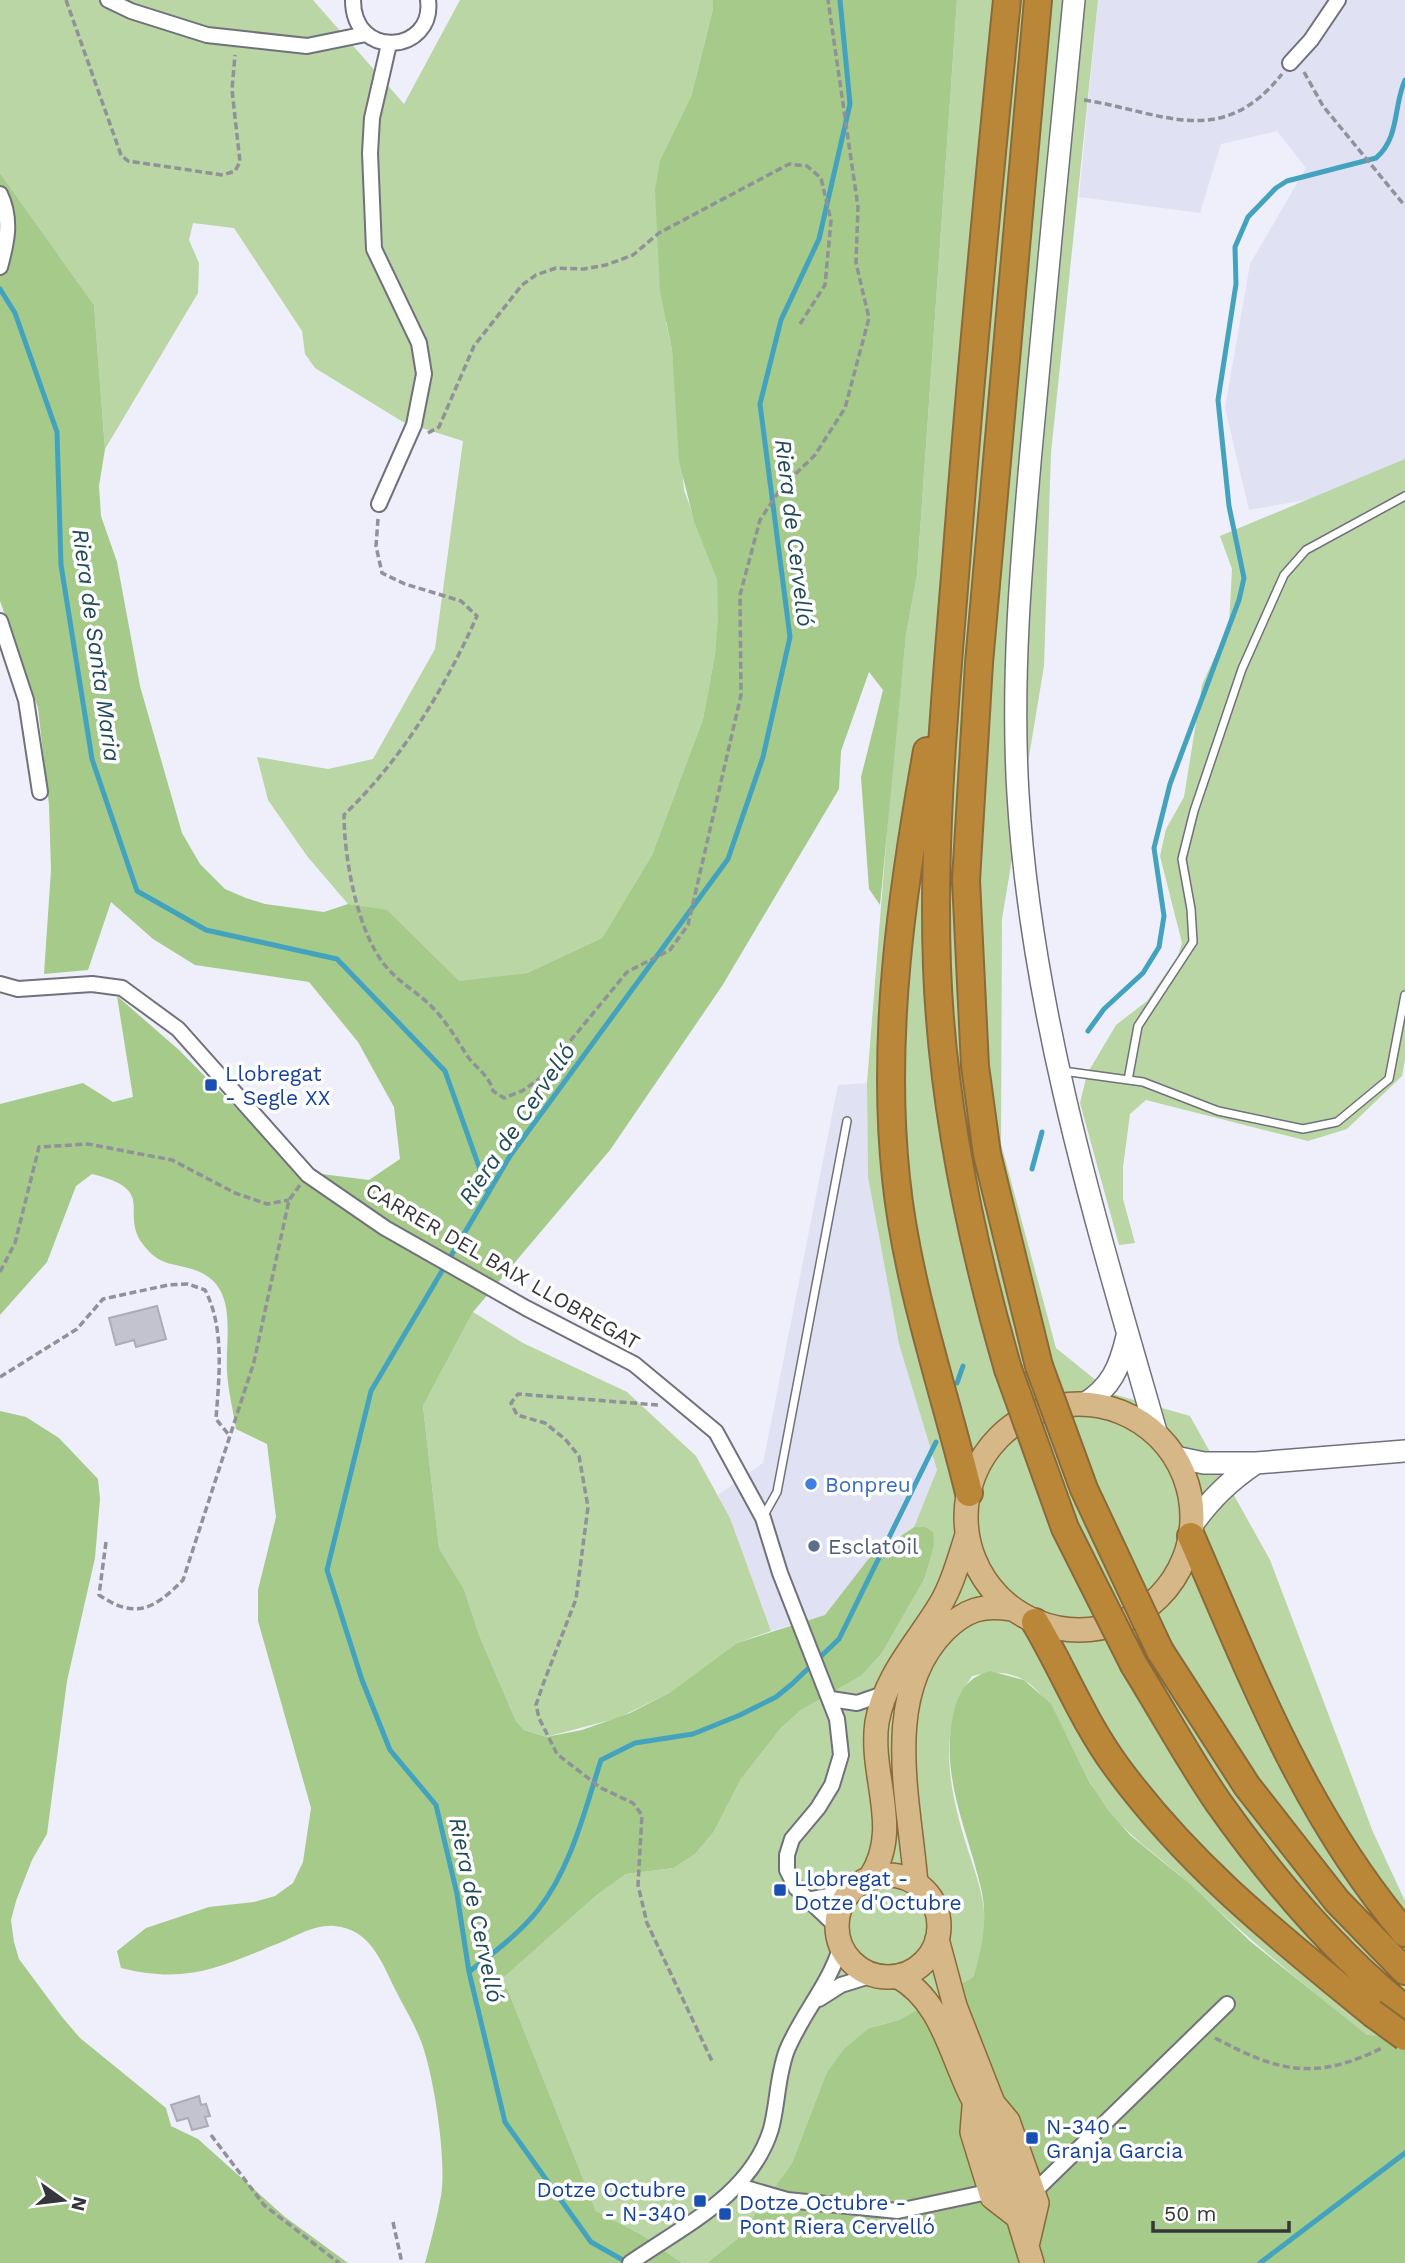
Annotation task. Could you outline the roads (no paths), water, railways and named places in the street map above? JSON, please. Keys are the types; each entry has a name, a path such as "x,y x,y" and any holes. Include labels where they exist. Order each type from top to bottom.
{"highway":[{"path":"1007,0 977,289 940,760 937,969 945,1064 960,1178 986,1291 1008,1369 1065,1528 1134,1665 1218,1802 1301,1908 1390,2007 1395,2042"},
{"path":"1038,0 979,663 966,880 975,1066 987,1154 1039,1366 1084,1489 1160,1651 1247,1786 1337,1901 1405,1971"},
{"path":"952,615 915,819 895,982 892,1126 896,1179 910,1262 969,1493"},
{"path":"1191,1531 1272,1721 1318,1814 1372,1894 1405,1933"},
{"path":"1035,1622 1089,1724 1115,1765 1164,1827 1220,1886 1390,2007"}],"main road":[{"path":"1084,1404 1130,1416 1157,1435 1175,1457 1190,1496 1191,1531 1180,1568 1171,1583 1154,1601 1118,1624 1085,1630 1059,1629 1035,1622 1011,1609 986,1582 972,1554 967,1535 969,1493 981,1461 1003,1433 1017,1423 1049,1408 1084,1404"},
{"path":"937,1939 926,1959 908,1973 897,1976 873,1975 851,1962 839,1936 838,1914 850,1892 870,1878 881,1863 885,1848 887,1821 875,1743 886,1693 901,1662 941,1603 967,1535"},
{"path":"916,1884 903,1749 904,1723 917,1673 939,1636 960,1617 984,1607 1011,1609"},
{"path":"870,1878 895,1876 916,1884 934,1905 937,1939 951,1995 986,2111"},
{"path":"897,1976 915,1986 928,2000 986,2111 1009,2121 1037,2203 1030,2255"},
{"path":"986,2111 972,2132 992,2197 1019,2218 1030,2255"}],"street":[{"path":"108,0 131,11 207,35 307,46 366,34"},
{"path":"353,0 358,24 366,34 389,44 412,37 421,28 427,17 428,0"},
{"path":"1074,0 1020,573 1014,693 1017,794 1029,904 1060,1071 1127,1336 1157,1435"},
{"path":"1293,60 1338,0"},
{"path":"379,504 412,429 425,374 419,343 374,249 370,152 372,118 389,44"},
{"path":"0,194 6,207 8,238 0,267"},
{"path":"0,621 26,700 40,792"},
{"name":"CARRER DEL BAIX LLOBREGAT","path":"0,984 18,989 92,984 122,988 178,1029 307,1175 385,1228 526,1308 634,1364 716,1432 762,1518 780,1573 831,1699 841,1755 832,1785 818,1808 792,1839 787,1855 792,1879 839,1936"},
{"path":"1084,1404 1100,1395 1111,1382 1120,1363 1127,1336"},
{"path":"1175,1457 1204,1463 1256,1463 1405,1451"},
{"path":"1191,1531 1210,1500 1256,1463"},
{"path":"831,1699 857,1703 886,1693"},
{"path":"807,1900 850,1892"},
{"path":"630,2263 739,2186 764,2147 786,2054 832,1975 839,1936"},
{"path":"815,2001 841,1985 873,1975"},
{"path":"1034,2193 1227,2004"},
{"path":"739,2186 787,2200 898,2211 983,2193"}],"lane":[{"path":"1128,1080 1138,1026 1193,942 1182,859 1194,811 1242,669 1284,575 1306,550 1405,496"},
{"path":"1060,1071 1143,1082 1218,1111 1303,1129 1337,1122 1389,1079 1405,995"},
{"path":"762,1518 777,1492 847,1121"}],"waterway":[{"name":"Riera de Cervelló","path":"628,2263 591,2242 505,2122 469,1972 457,1894 436,1805 390,1750 362,1680 327,1570 371,1391 510,1156 728,859 763,757 790,637 760,404 781,320 819,239 850,104 840,0"},
{"path":"1088,1031 1104,1009 1143,973 1159,947 1164,916 1154,848 1170,784 1239,600 1244,578 1229,506 1218,400 1236,284 1235,247 1248,217 1276,188 1287,181 1376,158 1384,150 1393,131 1405,80"},
{"name":"Riera de Santa Maria","path":"0,289 15,313 57,432 61,565 92,759 137,891 206,930 337,959 445,1071 488,1192"},
{"path":"1032,1169 1042,1132"},
{"path":"957,1383 963,1366"},
{"path":"469,1972 523,1927 550,1894 576,1838 601,1760 635,1743 693,1734 776,1697 839,1639 936,1442"},
{"path":"1260,2263 1405,2153"}],"place":[{"name":"Llobregat - Segle XX","path":"211,1085"},
{"name":"Bonpreu","path":"811,1484"},
{"name":"EsclatOil","path":"814,1546"},
{"name":"Llobregat - Dotze d'Octubre","path":"780,1890"},
{"name":"N-340 - Granja Garcia","path":"1032,2138"},
{"name":"Dotze Octubre - N-340","path":"700,2201"},
{"name":"Dotze Octubre - Pont Riera Cervelló","path":"725,2214"}]}
